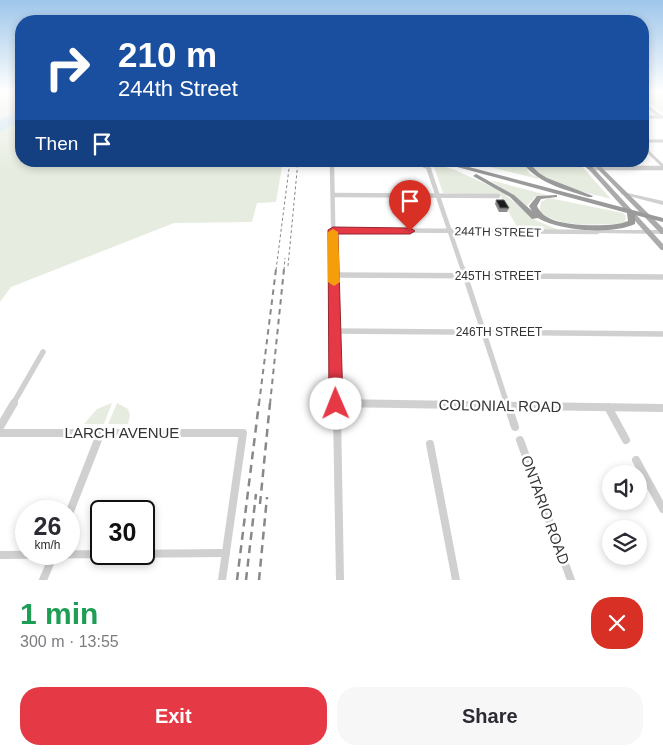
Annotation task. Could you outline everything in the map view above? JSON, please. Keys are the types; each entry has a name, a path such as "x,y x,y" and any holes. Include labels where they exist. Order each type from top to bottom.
{"highway":[{"path":"449,167 495,185 545,223 565,229 597,232"},
{"path":"461,167 663,220"},
{"path":"481,167 663,214"},
{"path":"529,167 543,178 590,196"},
{"path":"604,205 548,196 537,198 533,206 536,212 545,219 565,226 624,226 631,223 633,216"}],"main road":[{"path":"594,167 621,196 630,200 663,232"},
{"path":"598,168 621,196 633,216 663,248"}],"street":[{"path":"649,141 663,141"},
{"path":"649,153 663,167"},
{"path":"332,167 335,331"},
{"path":"426,167 430,169 516,427"},
{"path":"598,168 663,167"},
{"path":"333,195 498,196"},
{"path":"621,196 663,203"},
{"name":"244TH STREET","path":"333,230 663,232"},
{"name":"245TH STREET","path":"334,275 663,277"},
{"name":"246TH STREET","path":"335,331 663,334"},
{"name":"COLONIAL ROAD","path":"335,331 336,404 663,408"},
{"path":"0,427 43,352"},
{"path":"608,407 626,440"},
{"path":"337,414 340,580"},
{"path":"74,500 101,432"},
{"name":"LARCH AVENUE","path":"0,433 243,433 226,553"},
{"name":"ONTARIO ROAD","path":"520,440 571,580"},
{"path":"430,444 456,580"},
{"path":"636,460 663,509"},
{"path":"80,554 226,553 222,580"},
{"path":"0,555 15,555"},
{"path":"43,580 49,565"}],"shaded area":[{"path":"0,118 15,118 15,167 282,167 276,202 257,203 252,222 174,223 11,287 0,302"},
{"path":"432,167 446,167 455,170 501,191 535,220 559,230 518,229 504,203 500,203 499,200 502,199 500,195 443,193 435,169"},
{"path":"489,167 526,167 530,174 538,177 538,179"},
{"path":"532,167 582,167 611,199 554,182"},
{"path":"490,180 547,195 535,197 527,206"},
{"path":"549,198 623,213 626,216 625,221 627,222 587,225 556,220 537,210 540,210 541,202"},
{"path":"112,403 104,424 84,424 97,409"},
{"path":"117,403 128,409 130,415 128,424 108,424"}],"water":[{"path":"15,118 15,124 0,132 0,119"}],"building":[{"path":"496,200 504,200 509,208 500,208"}],"railway":[{"path":"276,270 289,167"},
{"path":"288,266 297,167"},
{"path":"284,270 285,258"},
{"path":"259,404 276,269"},
{"path":"270,404 284,269"},
{"path":"237,580 259,403"},
{"path":"260,504 270,403"},
{"path":"246,580 256,494"},
{"path":"259,580 267,497"}],"slow traffic":[{"path":"333,232 334,282"}],"route":[{"path":"336,404 333,230 410,231"}]}
